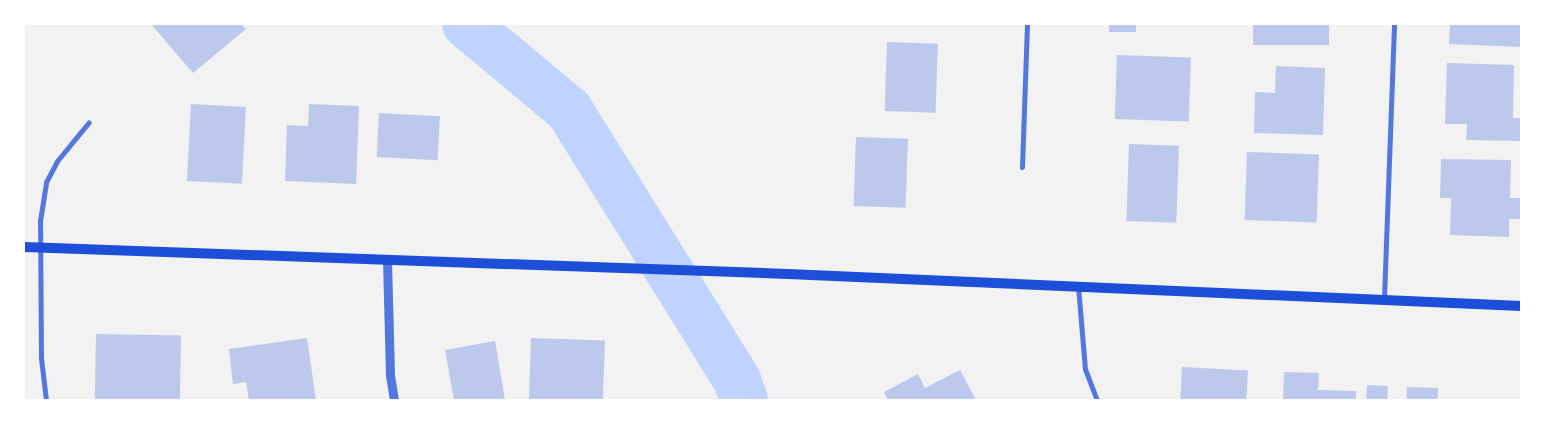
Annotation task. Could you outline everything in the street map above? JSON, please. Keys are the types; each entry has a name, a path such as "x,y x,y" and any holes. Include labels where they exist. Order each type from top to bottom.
{"main road":[{"path":"24,247 788,274 1384,298 1521,306"}],"street":[{"path":"1022,167 1027,24"},
{"path":"1384,298 1394,24"},
{"path":"46,400 41,358 40,248 46,182 57,161 89,122"},
{"path":"387,260 390,375 394,400"},
{"path":"1078,286 1085,369 1096,400"}],"building":[{"path":"151,24 241,24 246,29 193,73"},
{"path":"1109,24 1136,24 1136,32 1109,32"},
{"path":"1253,24 1329,24 1329,45 1253,45"},
{"path":"1450,24 1521,24 1521,47 1449,44"},
{"path":"887,42 938,44 936,113 885,111"},
{"path":"1117,55 1191,58 1189,122 1115,119"},
{"path":"1447,63 1514,65 1513,118 1521,118 1521,141 1466,140 1467,124 1445,124"},
{"path":"1276,66 1325,68 1323,135 1254,133 1255,92 1275,93"},
{"path":"191,104 246,107 242,184 187,181"},
{"path":"309,104 359,106 356,184 285,181 287,125 308,126"},
{"path":"379,113 440,116 438,160 377,157"},
{"path":"856,137 908,139 906,208 854,206"},
{"path":"1129,144 1179,146 1176,223 1126,221"},
{"path":"1247,152 1319,155 1317,222 1245,220"},
{"path":"1441,159 1511,160 1510,198 1521,198 1521,219 1509,219 1509,237 1450,235 1451,198 1440,198"},
{"path":"96,334 181,335 180,400 95,400"},
{"path":"307,338 316,400 249,400 246,382 233,384 229,349"},
{"path":"531,338 605,341 603,400 529,400"},
{"path":"495,341 505,400 454,400 445,350"},
{"path":"1182,367 1248,370 1246,400 1180,400"},
{"path":"960,370 976,400 888,400 884,392 918,374 925,388"},
{"path":"1284,372 1319,373 1318,390 1356,391 1356,400 1283,400"},
{"path":"1367,385 1388,386 1387,400 1366,400"},
{"path":"1407,387 1438,388 1438,400 1407,400"}],"waterway":[{"path":"466,24 569,110 737,380 744,400"}]}
